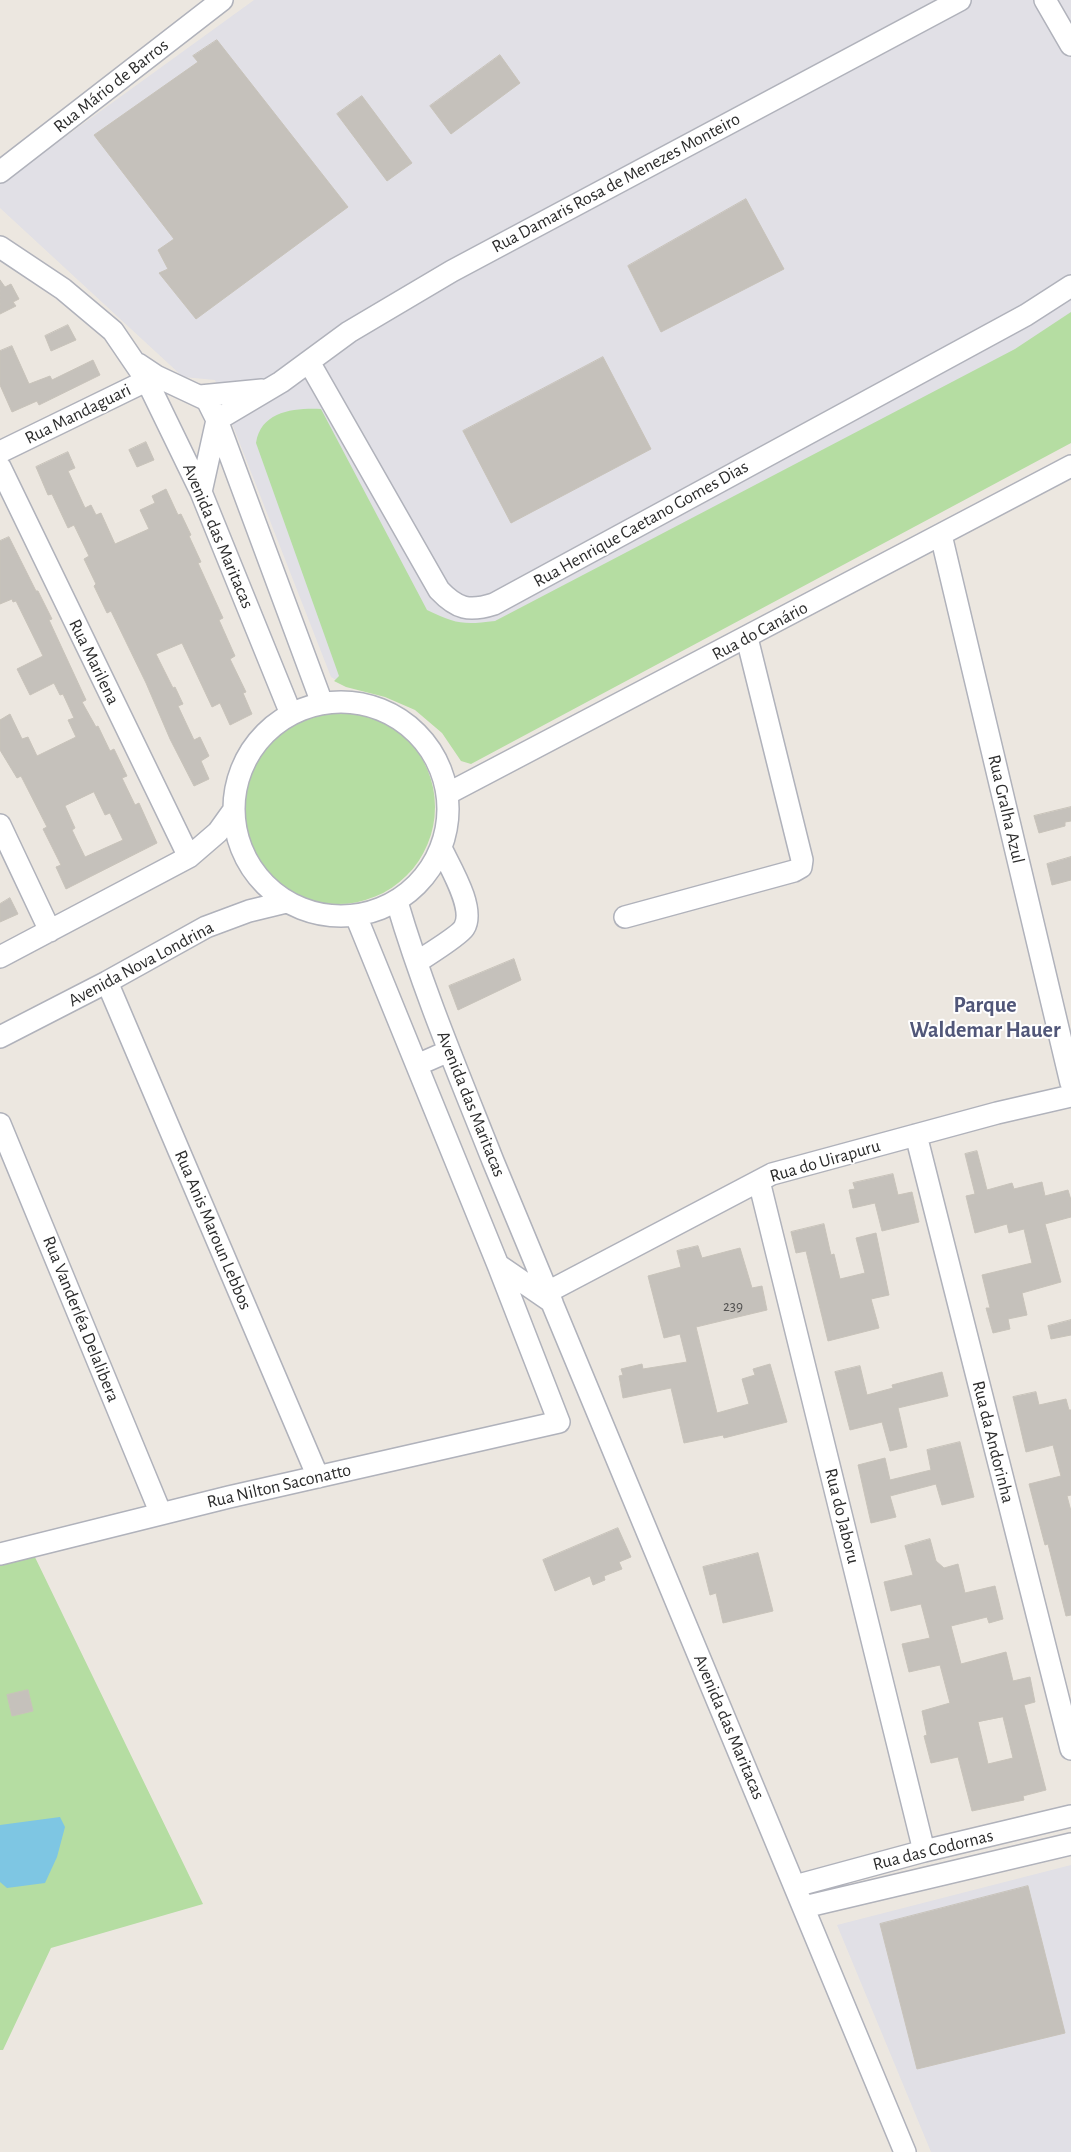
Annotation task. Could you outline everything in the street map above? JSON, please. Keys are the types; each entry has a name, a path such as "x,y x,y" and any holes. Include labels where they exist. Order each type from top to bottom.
{"street":[{"name":"Rua Mário de Barros","path":"0,172 222,0"},
{"name":"Rua Damaris Rosa de Menezes Monteiro","path":"218,420 274,386 349,332 452,271 960,0"},
{"path":"1045,0 1071,45"},
{"name":"Avenida das Maritacas","path":"0,247 63,289 113,331 135,362 152,379 201,492 291,714"},
{"name":"Rua Henrique Caetano Gomes Dias","path":"309,362 434,583 451,602 459,607 477,609 494,604 1026,315 1071,286"},
{"path":"152,379 200,396 274,386"},
{"name":"Rua Mandaguari","path":"0,452 152,379"},
{"name":"Rua Damaris Rosa de Menezes Monteiro","path":"226,442 253,408 274,386"},
{"name":"Avenida das Maritacas","path":"200,396 206,400 218,420 322,703"},
{"path":"201,492 218,420"},
{"name":"Rua do Canário","path":"447,794 1071,466"},
{"name":"Rua Marilena","path":"0,467 189,856"},
{"name":"Rua Gralha Azul","path":"941,535 1071,1083"},
{"path":"625,917 794,871 801,867 802,860 747,638"},
{"path":"347,702 371,706 394,716 414,730 430,749 441,771 447,794 447,822 441,848 434,864 411,892 396,902 377,911 356,916 334,917 309,912 286,902 265,886 248,864 238,838 233,811 236,786 244,761 259,740 277,723 291,714 322,703 347,702"},
{"path":"0,956 189,856 218,832 233,811"},
{"path":"0,825 50,931"},
{"path":"416,962 464,930 468,919 468,906 441,848"},
{"name":"Avenida Nova Londrina","path":"0,1037 107,982 206,927 248,912 286,902"},
{"name":"Avenida das Maritacas","path":"396,902 449,1051 548,1297 905,2152"},
{"name":"Avenida das Maritacas","path":"356,916 560,1422"},
{"name":"Rua Anis Maroun Lebbos","path":"107,982 318,1477"},
{"path":"417,1065 449,1051"},
{"name":"Rua do Uirapuru","path":"548,1297 772,1174 1071,1096"},
{"name":"Rua Vanderléa Delalibera","path":"0,1124 161,1514"},
{"name":"Rua da Andorinha","path":"916,1135 1071,1749"},
{"name":"Rua do Jaboru","path":"759,1181 924,1851"},
{"path":"498,1265 548,1297"},
{"name":"Rua Nilton Saconatto","path":"2,1548 161,1514 560,1422"},
{"name":"Rua das Codornas","path":"795,1886 924,1851 1071,1816"},
{"path":"1037,1824 1043,1851"},
{"name":"Rua das Codornas","path":"804,1907 1071,1844"}],"shaded area":[{"path":"254,0 1071,0 1071,382 389,697 341,683 331,677 215,380 183,377 0,208 0,184"},
{"path":"1071,1865 1071,2152 931,2152 837,1925"}],"green space":[{"path":"1071,312 1071,443 471,764 461,761 442,733 415,710 385,697 346,687 334,681 339,676 256,443 259,432 264,424 272,418 300,409 321,409 427,610 453,621 475,623 495,621 1015,349"},
{"path":"348,710 357,711 384,721 407,738 419,753 428,770 434,788 434,826 428,844 419,861 407,876 392,888 375,897 357,903 328,904 319,903 292,893 276,882 263,869 252,853 242,826 241,797 242,788 252,761 263,745 276,732 292,721 319,711"},
{"path":"31,1549 203,1904 51,1948 3,2050 0,2050 0,1556"}],"water":[{"path":"60,1817 65,1827 57,1857 45,1883 7,1888 0,1882 0,1825"}],"building":[{"path":"217,40 348,207 196,319 159,273 168,269 158,250 174,239 94,135 198,62 193,56"},
{"path":"500,55 520,83 451,134 430,106"},
{"path":"362,96 412,163 387,181 337,114"},
{"path":"746,199 784,269 661,332 628,266"},
{"path":"0,280 5,287 11,284 19,299 13,302 16,306 0,314"},
{"path":"68,325 76,340 51,351 45,336"},
{"path":"12,346 29,384 50,376 52,380 93,360 100,375 39,405 37,401 12,412 0,385 0,351"},
{"path":"603,357 651,449 511,523 463,431"},
{"path":"146,442 154,460 137,467 129,450"},
{"path":"68,452 75,468 68,471 85,508 91,505 96,515 101,513 115,544 149,529 140,510 155,503 152,496 166,489 178,515 181,514 191,535 189,536 201,562 198,563 223,618 219,620 235,656 230,659 246,692 243,693 252,714 230,725 220,703 212,707 182,643 156,654 183,704 178,706 194,740 200,737 209,756 201,761 209,779 194,786 170,739 146,683 111,611 107,613 94,586 96,584 84,559 89,556 74,525 68,528 52,494 48,495 36,467"},
{"path":"9,537 36,591 38,591 52,619 49,620 86,700 82,702 96,727 98,726 110,751 114,749 127,776 122,778 135,805 139,803 157,843 66,889 56,867 61,865 43,829 47,827 21,776 17,778 0,750 0,720 10,714 22,739 28,737 37,756 76,737 68,720 74,718 63,694 60,695 54,683 30,695 17,669 43,656 16,601 13,602 12,599 0,604 0,541","holes":["94,792 105,815 110,813 123,840 85,857 72,830 75,828 65,806"]},
{"path":"1071,807 1071,821 1065,822 1065,826 1039,833 1034,816"},
{"path":"1071,857 1071,880 1052,885 1047,864"},
{"path":"10,898 18,914 0,922 0,904"},
{"path":"514,959 521,980 458,1010 449,986"},
{"path":"977,1151 987,1190 1012,1183 1014,1189 1042,1182 1045,1196 1068,1190 1071,1200 1071,1217 1045,1224 1061,1282 1022,1293 1027,1315 1008,1319 1010,1329 993,1333 986,1308 990,1308 982,1275 1032,1263 1024,1229 1009,1233 1007,1224 975,1233 966,1196 975,1194 965,1154"},
{"path":"893,1174 898,1195 912,1192 919,1222 882,1231 875,1203 853,1208 849,1190 855,1189 853,1183"},
{"path":"824,1224 831,1255 834,1254 840,1279 865,1273 856,1238 876,1233 889,1295 871,1299 879,1328 828,1341 806,1251 796,1253 791,1232"},
{"path":"698,1246 702,1258 740,1248 752,1288 762,1286 767,1310 696,1327 717,1413 749,1404 742,1379 755,1375 753,1369 770,1364 787,1422 724,1438 723,1435 684,1443 671,1388 623,1398 619,1376 623,1375 621,1369 642,1364 643,1369 687,1362 680,1334 664,1338 648,1276 681,1267 677,1251"},
{"path":"1071,1320 1071,1335 1051,1339 1048,1326"},
{"path":"860,1366 867,1395 893,1388 892,1385 942,1372 948,1396 898,1408 907,1447 890,1451 882,1422 850,1430 835,1372"},
{"path":"1036,1392 1039,1405 1066,1399 1069,1410 1071,1410 1071,1495 1067,1496 1071,1511 1071,1615 1066,1616 1048,1544 1045,1545 1029,1484 1061,1476 1053,1445 1026,1452 1013,1397"},
{"path":"960,1442 974,1497 942,1505 936,1484 890,1496 896,1517 871,1523 858,1465 885,1458 890,1480 931,1470 927,1450"},
{"path":"618,1528 631,1557 619,1562 622,1569 604,1576 605,1580 593,1585 590,1576 555,1591 543,1560"},
{"path":"930,1539 936,1561 944,1568 958,1564 965,1593 995,1586 1003,1619 989,1623 987,1617 951,1626 961,1664 1006,1652 1013,1681 1030,1677 1035,1702 1024,1705 1046,1790 1023,1796 1024,1800 972,1811 958,1757 931,1763 924,1736 927,1735 922,1711 950,1703 940,1665 909,1672 902,1644 930,1638 921,1604 891,1611 884,1582 913,1575 905,1546","holes":["1003,1717 1013,1758 988,1764 978,1722"]},
{"path":"758,1553 773,1611 723,1623 716,1593 710,1595 703,1567"},
{"path":"28,1690 33,1711 12,1716 7,1695"},
{"path":"1028,1886 1065,2033 917,2069 880,1924"}],"district":[{"name":"Parque Waldemar Hauer","path":"985,1018"}]}
